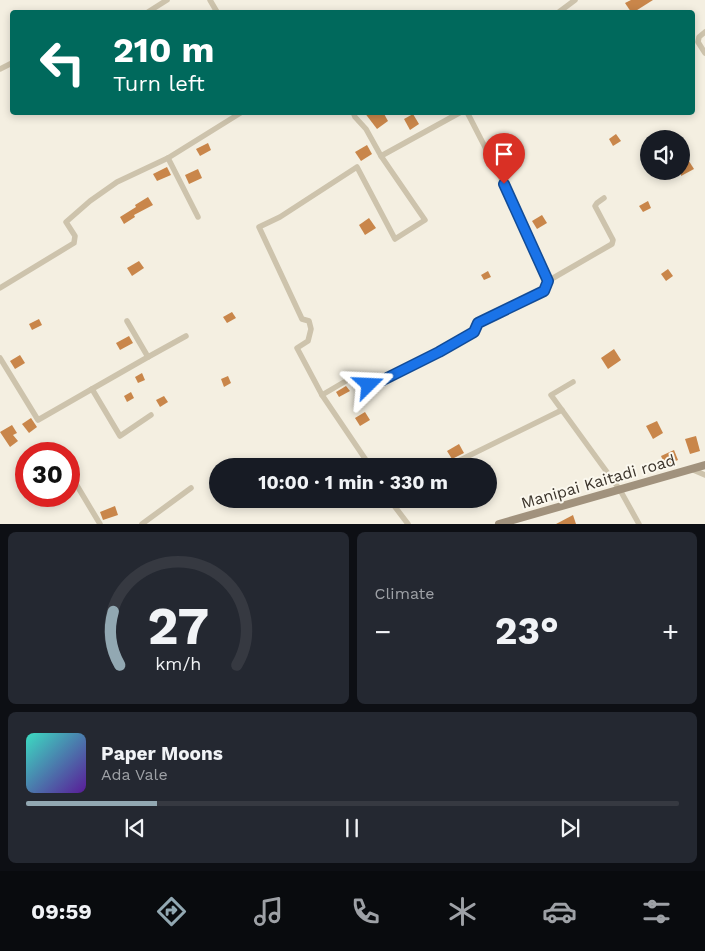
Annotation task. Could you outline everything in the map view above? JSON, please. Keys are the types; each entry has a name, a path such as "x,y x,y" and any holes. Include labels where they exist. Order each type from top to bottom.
{"main road":[{"name":"Manipai Kaitadi road","path":"499,524 705,466"}],"street":[{"path":"151,10 167,0"},
{"path":"562,10 575,0"},
{"path":"705,32 699,37 698,42 705,53"},
{"path":"0,288 74,244 75,236 66,222 90,201 117,182 168,158 237,115"},
{"path":"354,115 425,220 395,239 357,167 280,217 259,228 302,318 309,321 308,341 297,348 322,395 365,458"},
{"path":"381,156 456,115"},
{"path":"469,115 504,184 548,281"},
{"path":"168,158 198,217"},
{"path":"322,395 356,375 369,385 375,384 439,352 474,332 478,323 544,291 548,281 612,244 613,240 595,206 604,198"},
{"path":"128,321 148,357"},
{"path":"0,358 38,420 186,336"},
{"path":"573,382 551,395 620,490 639,524"},
{"path":"92,389 120,436 151,415"},
{"path":"464,458 562,410"},
{"path":"691,469 705,476"},
{"path":"142,524 191,488"},
{"path":"80,491 100,524"},
{"path":"396,508 408,524"}],"building":[{"path":"631,0 653,0 637,10 630,10 625,3"},
{"path":"366,115 385,115 388,121 377,129"},
{"path":"414,115 419,124 410,130 404,119"},
{"path":"616,134 621,141 613,146 609,139"},
{"path":"208,143 211,150 200,156 196,149"},
{"path":"367,145 372,154 361,161 355,152"},
{"path":"690,163 694,169 690,171"},
{"path":"511,164 515,171 506,177 502,169"},
{"path":"167,167 171,175 157,181 153,174"},
{"path":"198,169 202,178 189,184 185,175"},
{"path":"148,197 153,205 134,215 135,217 124,224 120,217"},
{"path":"648,201 651,208 643,212 639,206"},
{"path":"542,215 547,223 537,229 532,221"},
{"path":"369,218 376,228 365,235 359,225"},
{"path":"139,261 144,268 132,276 127,268"},
{"path":"668,269 673,276 666,281 661,274"},
{"path":"488,271 491,277 484,280 481,275"},
{"path":"232,312 236,318 227,323 223,317"},
{"path":"39,319 42,325 32,330 29,324"},
{"path":"129,336 133,343 120,350 116,343"},
{"path":"614,349 621,360 608,369 601,358"},
{"path":"20,355 25,363 15,369 10,361"},
{"path":"142,373 145,380 138,383 135,377"},
{"path":"228,376 231,383 224,387 221,379"},
{"path":"346,386 350,391 339,397 336,392"},
{"path":"131,392 134,398 127,402 124,396"},
{"path":"164,396 168,402 160,407 156,400"},
{"path":"365,412 370,420 360,426 355,418"},
{"path":"31,418 37,427 29,433 22,424"},
{"path":"657,421 663,433 653,439 646,426"},
{"path":"12,425 17,433 13,435 18,441 10,447 0,432"},
{"path":"696,436 700,451 690,454 685,439"},
{"path":"459,444 464,453 451,458 447,451"},
{"path":"674,450 678,460 665,465 661,456"},
{"path":"115,506 118,515 103,520 100,512"},
{"path":"573,515 576,524 556,524"}],"route":[{"path":"369,385 375,384 439,352 474,332 478,323 544,291 548,281 504,184"}]}
